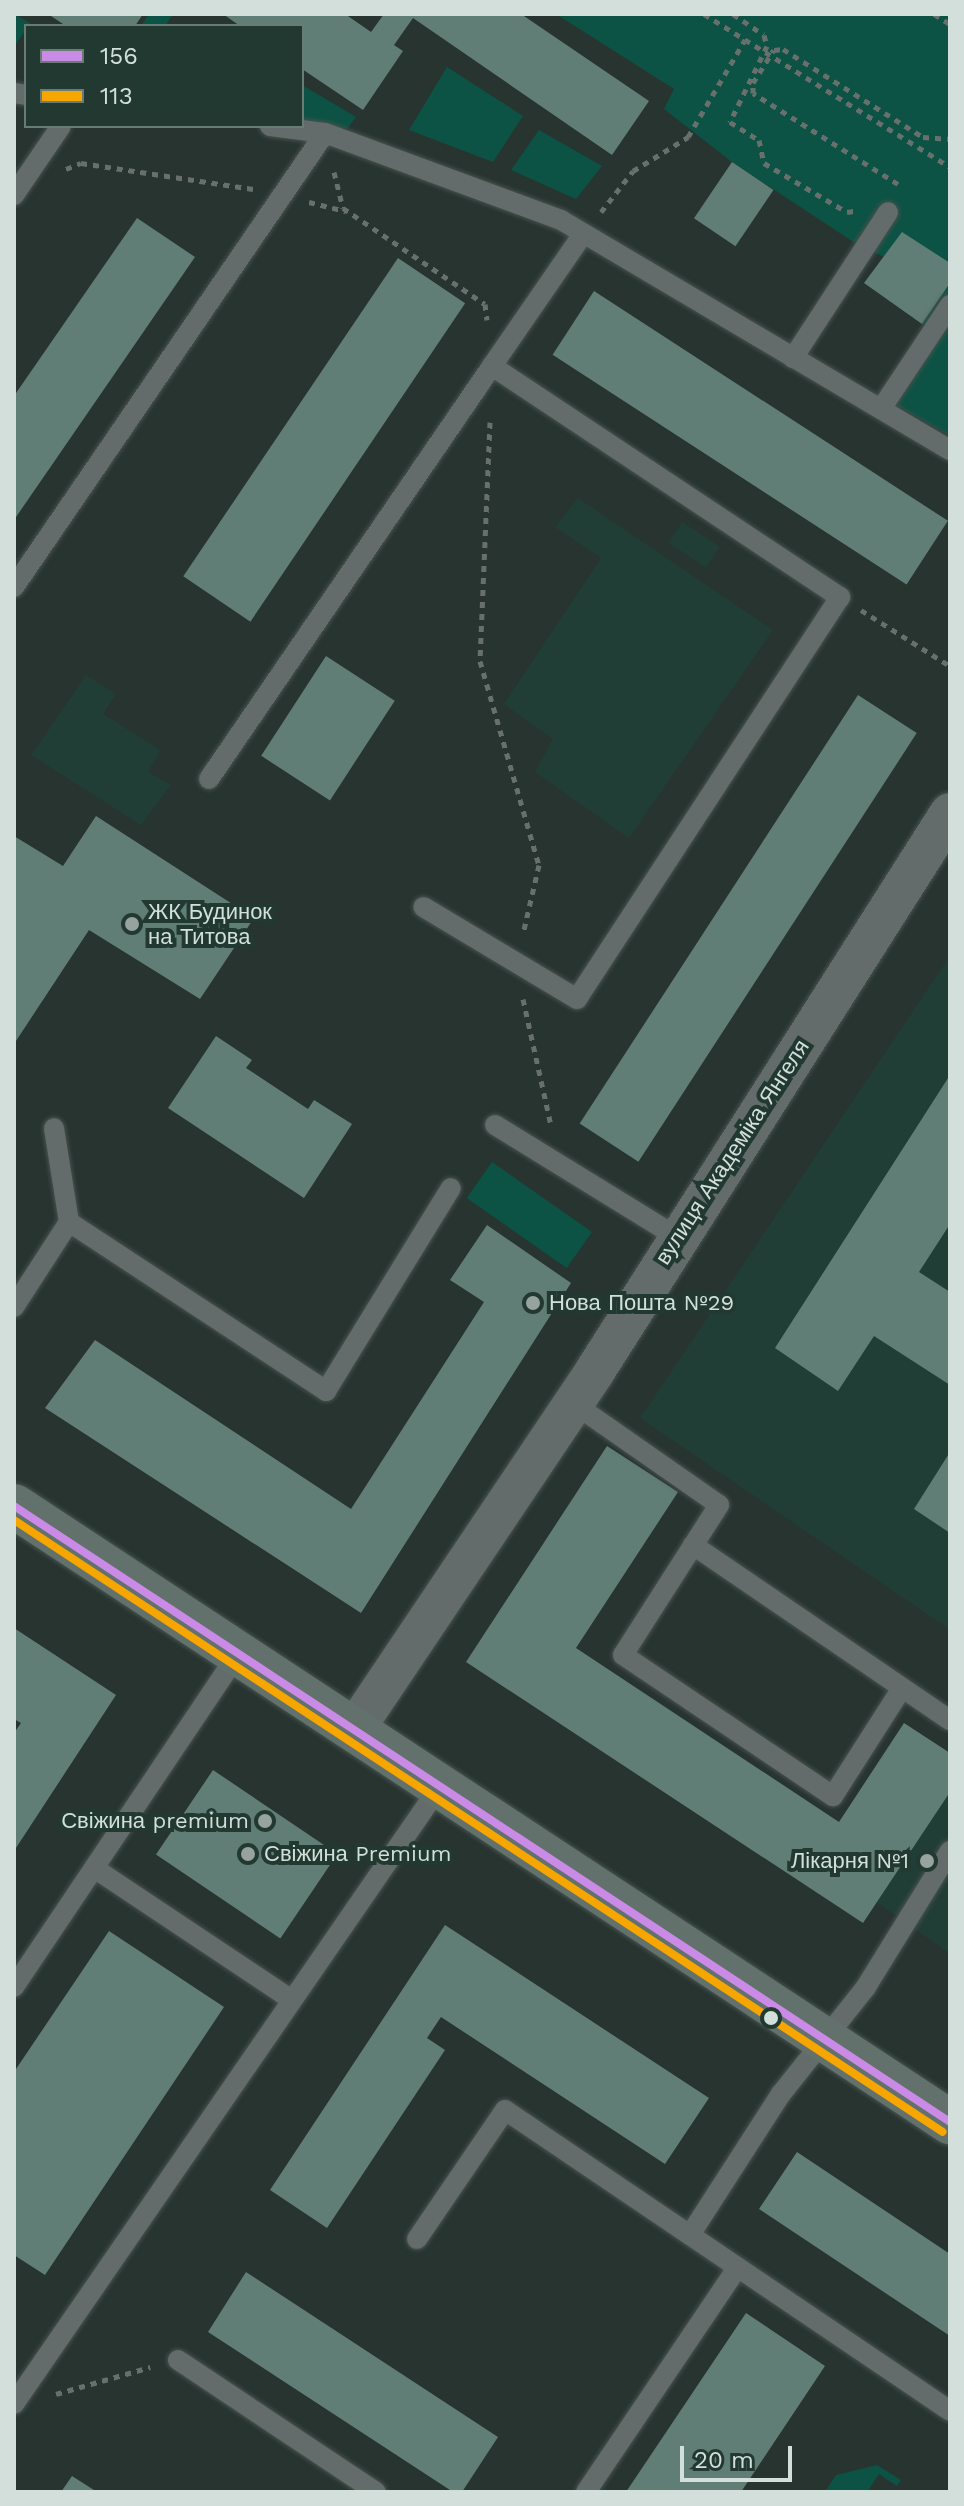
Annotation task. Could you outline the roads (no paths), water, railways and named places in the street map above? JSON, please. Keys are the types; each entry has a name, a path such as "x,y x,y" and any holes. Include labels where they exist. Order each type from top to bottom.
{"main road":[{"path":"14,1506 950,2122"}],"street":[{"name":"вулиця Академіка Янгеля","path":"354,1730 573,1403 677,1237 947,824"}],"lane":[{"path":"15,193 60,128"},
{"path":"286,128 325,133 561,220 950,450"},
{"path":"14,587 325,133"},
{"path":"793,358 890,203"},
{"path":"209,779 583,234"},
{"path":"881,409 950,305"},
{"path":"423,907 577,999 840,597 492,366"},
{"path":"495,1125 677,1237"},
{"path":"14,1307 69,1222 54,1128"},
{"path":"69,1222 326,1391 451,1188"},
{"path":"573,1403 719,1505 623,1655 833,1796 902,1688"},
{"path":"693,1545 950,1720"},
{"path":"14,1987 239,1652"},
{"path":"14,2404 440,1786"},
{"path":"690,2235 822,2038 866,1987 950,1851"},
{"path":"94,1868 292,2000"},
{"path":"417,2239 505,2110 690,2235 736,2270 950,2411"},
{"path":"586,2492 736,2270"},
{"path":"178,2360 376,2492"}],"place":[{"name":"ЖК Будинок на Титова","path":"132,924"},
{"name":"Нова Пошта №29","path":"533,1303"},
{"name":"Свіжина premium","path":"265,1821"},
{"name":"Свіжина Premium","path":"248,1854"},
{"name":"Лікарня №1","path":"927,1861"}]}
